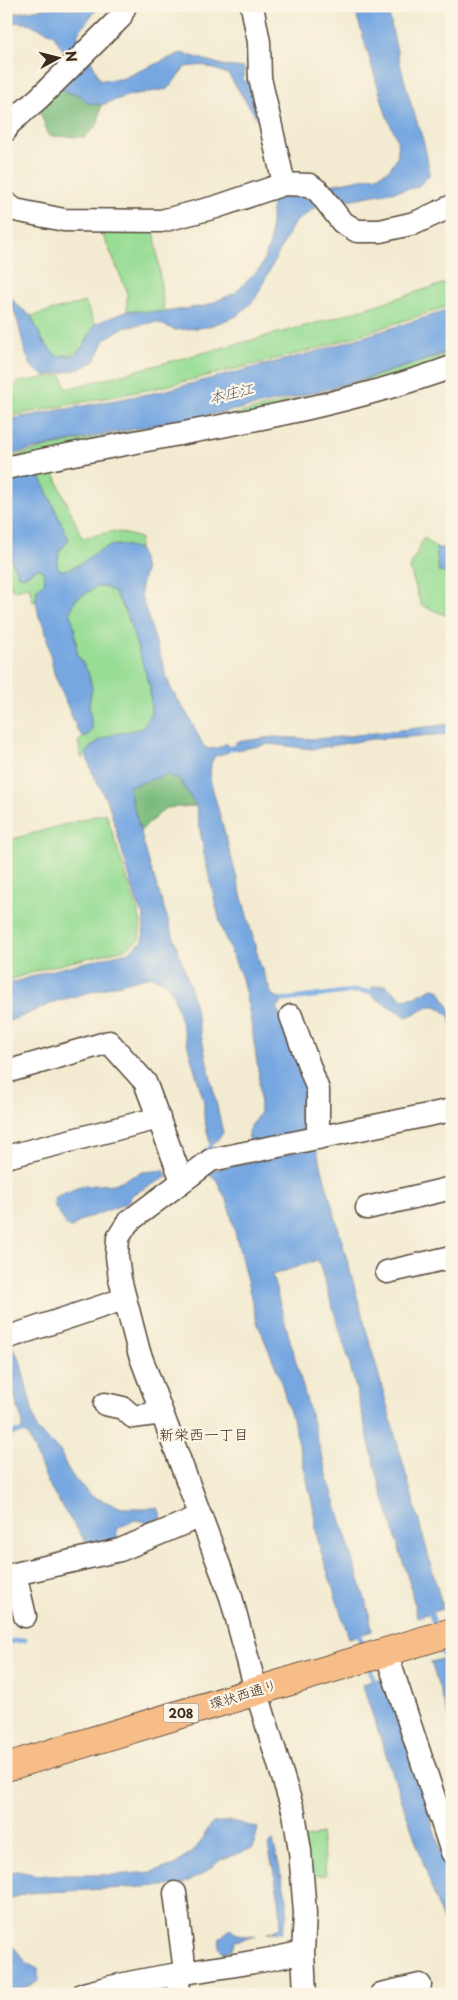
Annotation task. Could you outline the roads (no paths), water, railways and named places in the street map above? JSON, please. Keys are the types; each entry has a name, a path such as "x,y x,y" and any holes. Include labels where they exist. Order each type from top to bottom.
{"highway":[{"name":"環状西通り","path":"6,1767 451,1632"}],"street":[{"path":"6,130 8,125 40,98 120,18 126,6"},
{"path":"252,6 259,42 260,78 284,184"},
{"path":"6,203 15,210 64,220 161,221 216,207 284,184 310,185 342,222 357,232 380,231 415,223 452,206"},
{"path":"6,468 254,420 330,403 452,367"},
{"path":"291,1016 318,1090 314,1139"},
{"path":"6,1072 109,1042 145,1082 182,1181"},
{"path":"305,1994 303,1952 305,1913 300,1851 294,1813 256,1690 231,1597 139,1352 124,1298 117,1256 118,1238 128,1222 211,1160 452,1110"},
{"path":"6,1158 159,1118"},
{"path":"367,1208 452,1188"},
{"path":"387,1272 452,1257"},
{"path":"8,1333 124,1298"},
{"path":"105,1404 123,1408 133,1417 162,1413"},
{"path":"25,1616 15,1574 120,1550 201,1516"},
{"path":"374,1655 452,1852"},
{"path":"175,1892 180,1980"},
{"path":"83,1994 180,1980 303,1952"},
{"path":"381,1994 420,1985"}],"water":[{"path":"58,6 74,10 79,6 99,6 77,34 82,44 68,58 53,34 27,23 6,22 6,15"},
{"path":"354,6 388,6 401,68 425,148 429,175 418,187 342,201 332,201 325,190 330,185 377,176 389,170 398,156 397,139 386,114"},
{"path":"181,53 226,66 244,68 243,80 253,84 279,177 271,182 258,120 228,74 203,65 185,67 168,89 130,95 101,105 88,103 80,95 69,93 61,88 88,54 100,80 121,79"},
{"path":"276,194 316,199 320,204 294,223 255,299 237,316 207,327 175,330 156,322 122,328 105,339 95,361 80,369 45,376 32,367 25,352 18,322 7,292 17,305 31,316 43,341 56,356 75,355 84,345 95,324 127,311 164,312 205,306 235,293 261,267 270,244 272,198"},
{"name":"本庄江","path":"452,309 452,350 401,368 321,391 6,456 6,420 159,392 315,352"},
{"path":"32,473 39,474 69,540 59,552 57,566 60,570 74,567 104,548 111,546 118,545 139,549 145,570 141,595 170,687 190,719 203,745 208,749 218,748 227,743 229,752 215,756 211,763 210,779 260,964 272,995 284,1000 277,1008 305,1086 308,1102 306,1130 250,1143 248,1131 260,1112 259,1076 250,1015 242,978 222,930 205,859 196,806 179,779 167,775 128,787 150,866 190,986 223,1133 211,1147 204,1118 204,1102 173,994 166,982 150,976 57,1001 6,1022 6,985 45,972 128,952 143,941 144,915 137,903 109,805 92,772 86,754 91,747 104,738 143,728 151,713 150,687 126,612 114,592 105,587 96,587 76,599 70,612 75,629 77,654 88,672 92,688 89,704 92,730 87,736 83,737 77,729 54,673 45,628 39,617 36,601 37,589 45,581 43,571 38,568 23,577 18,575 6,548 6,482"},
{"path":"436,548 452,548 452,574 439,572"},
{"path":"452,724 452,734 372,739 312,749 270,744 237,750 236,742 273,737 314,739 340,737"},
{"path":"385,985 403,999 415,997 432,988 439,989 451,1011 452,1026 449,1016 437,1006 431,1006 407,1017 372,996 372,987"},
{"path":"316,1147 443,1609 417,1617 410,1585 378,1478 348,1357 318,1260 272,1275 329,1482 369,1612 372,1631 349,1638 318,1542 313,1506 296,1432 278,1372 257,1322 228,1203 216,1179 204,1172"},
{"path":"164,1170 167,1177 133,1194 127,1203 82,1220 71,1228 66,1226 54,1205 55,1197 82,1186 114,1184 143,1172"},
{"path":"6,1336 20,1360 37,1430 60,1451 69,1472 91,1496 122,1508 158,1508 162,1518 148,1522 135,1520 116,1529 118,1541 90,1548 48,1483 28,1435 21,1432 23,1423 6,1369"},
{"path":"452,1656 452,1728 431,1662"},
{"path":"385,1677 452,1885 452,1947 362,1684"},
{"path":"231,1821 258,1828 253,1848 220,1860 203,1874 181,1885 28,1893 6,1900 6,1873 17,1871 39,1875 112,1875 151,1872 175,1865 196,1848 204,1838 205,1831 213,1823"},
{"path":"273,1841 287,1899 287,1913 282,1933 267,1933 278,1928 281,1918 279,1898 268,1845"},
{"path":"230,1929 239,1935 257,1936 235,1941 231,1950 223,1952 219,1947 220,1938"},
{"path":"6,1936 28,1964 38,1969 38,1982 8,1994 6,1994"}],"waterway":[{"path":"221,750 242,746"},
{"path":"284,1000 353,991 378,992"},
{"path":"204,1153 211,1147"},
{"path":"6,1434 21,1432"},
{"path":"429,1607 435,1627"},
{"path":"358,1630 364,1650"},
{"path":"6,1642 25,1640"},
{"path":"440,1643 446,1663"},
{"path":"369,1665 375,1686"}],"district":[{"name":"新栄西一丁目","path":"204,1433"}]}
